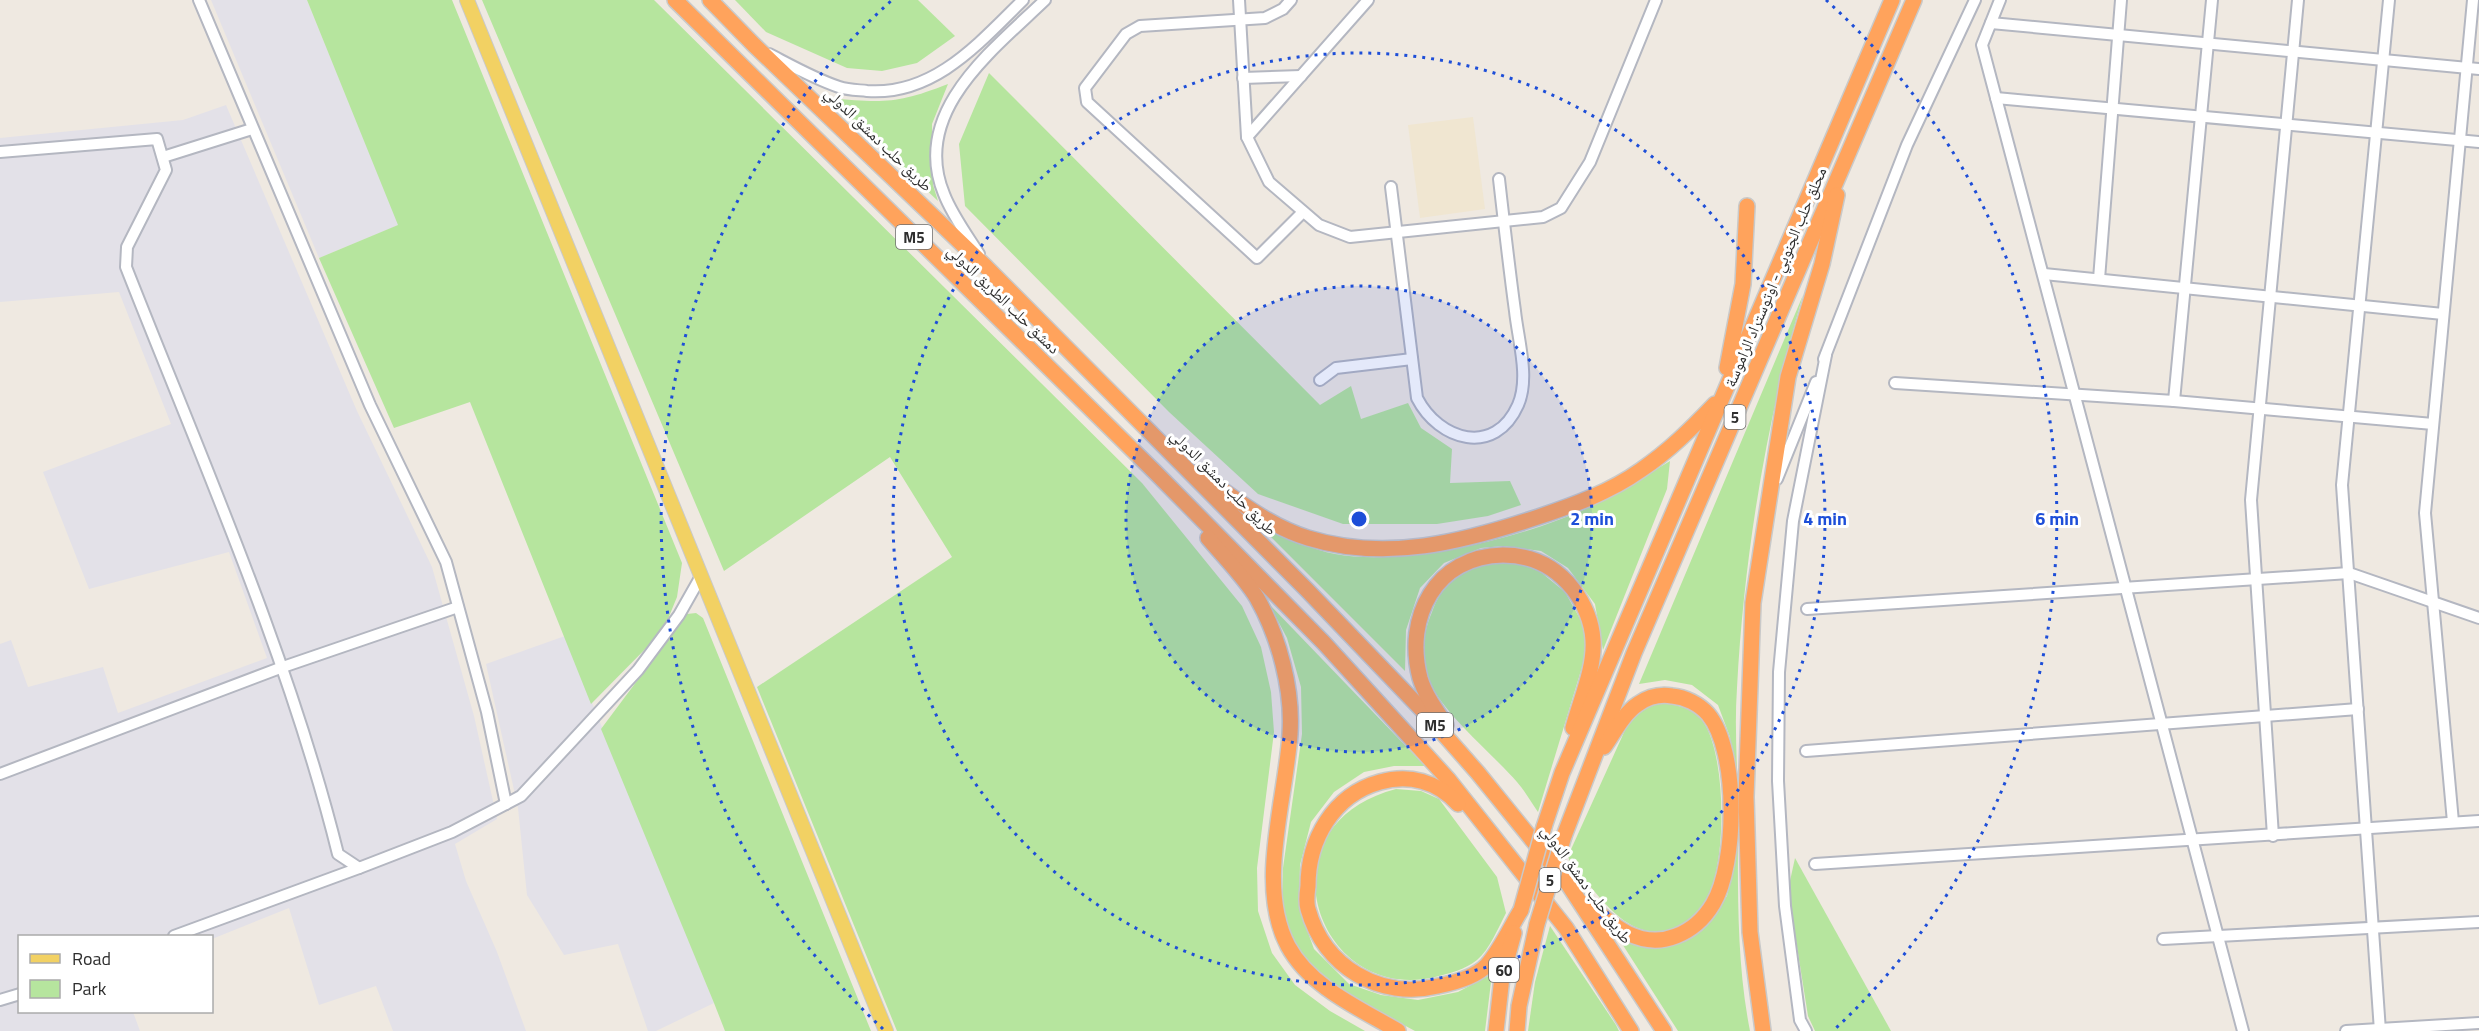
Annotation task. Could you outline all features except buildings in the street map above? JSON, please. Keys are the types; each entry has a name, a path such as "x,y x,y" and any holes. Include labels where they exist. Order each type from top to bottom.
{"highway":[{"name":"دمشق حلب الطريق الدولي","path":"675,0 1155,472"},
{"name":"طريق حلب دمشق الدولي","path":"710,0 986,267 1323,606 1478,773 1568,884 1664,1031"},
{"name":"محلق حلب الجنوبي - اوتوستراد الراموسة","path":"1521,910 1562,773 1892,0"},
{"name":"محلق حلب الجنوبي - اوتوستراد الراموسة","path":"1517,1031 1519,1005 1537,924 1582,786 1634,653 1914,0"},
{"path":"1763,1031 1750,932 1746,797 1753,603 1788,377 1822,264 1845,159"},
{"path":"1168,450 1245,506 1274,523 1306,538 1368,550 1434,546 1487,533 1588,499 1619,484 1661,456 1685,436 1722,396 1743,284 1747,206"},
{"name":"M5","path":"1155,472 1324,643 1448,779 1566,928 1631,1031"},
{"path":"1155,472 1256,597 1277,641 1288,689 1290,732 1273,869 1275,908 1287,945 1307,973 1340,997 1398,1031"},
{"path":"1478,773 1426,695 1417,667 1418,633 1430,592 1450,571 1472,559 1513,555 1539,561 1567,581 1586,609 1591,623 1592,655 1562,773"},
{"path":"1568,884 1614,927 1629,935 1659,940 1669,939 1695,927 1706,916 1721,885 1729,851 1730,806 1720,740 1708,714 1689,700 1662,695 1637,705 1603,748 1582,786"},
{"path":"1510,860 1448,793 1422,780 1395,778 1368,785 1341,802 1320,829 1308,865 1307,907 1323,944 1354,974 1382,987 1418,991 1458,982 1486,967 1521,910"},
{"name":"60","path":"1496,1031 1502,976 1521,910"}],"main road":[{"path":"467,0 885,1031"}],"street":[{"path":"199,0 370,405 446,562 488,712 506,804"},
{"path":"754,45 804,73 842,88 884,92 925,82 964,57 1023,0"},
{"path":"986,267 943,194 936,163 939,130 952,98 968,76 1045,0"},
{"path":"1239,0 1247,137 1269,182 1319,225 1350,237 1543,217 1561,208 1590,162 1656,0"},
{"path":"1291,0 1283,9 1265,18 1140,26 1126,34 1085,88 1087,102 1257,258 1303,212"},
{"path":"1247,137 1368,0"},
{"path":"1767,504 1907,145 1976,0"},
{"path":"2000,0 1982,45 2243,1031"},
{"path":"2098,279 2121,0"},
{"path":"2174,401 2212,0"},
{"path":"2273,835 2251,500 2298,0"},
{"path":"2380,1030 2342,485 2389,0"},
{"path":"2453,822 2425,513 2473,0"},
{"path":"1991,24 2479,69"},
{"path":"954,63 968,76"},
{"path":"1243,78 1301,76"},
{"path":"1996,98 2479,142"},
{"path":"163,157 252,129"},
{"path":"0,152 158,139 166,170 127,247 126,267 280,668 324,796 338,854 359,868"},
{"path":"1391,187 1417,398 1426,415 1442,430 1476,438 1494,432 1510,421 1522,393 1523,379 1499,179"},
{"path":"2044,274 2443,314"},
{"path":"1806,1031 1800,1020 1785,906 1778,781 1779,672 1793,521 1826,355"},
{"path":"1320,380 1336,368 1412,359"},
{"path":"1895,383 2174,401 2433,424"},
{"path":"1807,609 2128,590 2256,578 2349,573 2479,618"},
{"path":"177,935 452,832 521,796 638,670 679,615 700,578"},
{"path":"0,774 280,668 458,607"},
{"path":"1806,751 2358,709"},
{"path":"1815,864 2479,821"},
{"path":"2163,939 2479,922"},
{"path":"0,1000 18,995"},
{"path":"2346,1031 2479,1023"}],"shaded area":[{"path":"211,0 307,0 399,225 319,258"},
{"path":"226,105 357,411 432,567 474,716 497,819 455,844 466,881 497,952 526,1031 393,1031 376,986 319,1005 289,908 213,939 213,935 18,935 18,1013 133,1013 140,1031 0,1031 0,644 11,640 28,687 103,667 118,713 267,658 229,552 89,589 43,472 171,424 119,292 0,302 0,138 183,120"},
{"path":"1473,117 1485,209 1420,218 1408,125"},
{"path":"565,636 714,1003 656,1031 648,1031 618,944 564,955 527,895 518,808 486,664"}],"green space":[{"path":"307,0 452,0 682,563 677,597 663,631 591,704 470,402 394,428 319,258 398,225"},
{"path":"482,0 654,0 1142,483 1242,606 1261,647 1271,692 1274,732 1257,868 1258,911 1272,953 1295,985 1330,1011 1365,1031 897,1031 757,687 952,557 890,457 724,571"},
{"path":"735,0 918,0 955,36 917,63 882,71 847,68 766,32"},
{"path":"989,73 1320,405 1351,386 1361,419 1408,403 1421,428 1452,449 1450,483 1510,481 1521,505 1488,516 1437,524 1343,524 1258,494 1169,412 965,206 959,144"},
{"path":"948,84 932,124 933,185 938,201 829,98 863,101 902,99"},
{"path":"1803,295 1768,440 1751,539 1740,638 1736,720 1739,923 1742,977 1750,1031 1678,1031 1619,939 1646,945 1701,929 1727,896 1735,855 1736,803 1730,737 1718,705 1692,685 1665,680 1639,684"},
{"path":"1670,461 1667,489 1603,650 1595,604 1568,568 1541,551 1503,546 1481,548 1444,563 1420,588 1406,630 1405,671 1252,518 1324,552 1365,557 1435,552 1509,536 1576,513 1613,495"},
{"path":"1481,561 1517,563 1537,569 1565,592 1583,624 1586,654 1538,812 1517,782 1453,716 1432,688 1426,674 1423,658 1424,642 1436,603 1445,588 1457,575"},
{"path":"1269,604 1425,766 1394,766 1364,772 1334,792 1311,822 1300,865 1299,908 1314,949 1349,984 1381,995 1418,1000 1458,992 1492,974 1485,1031 1415,1031 1344,993 1311,968 1294,943 1282,906 1283,868 1302,734 1301,687 1287,638"},
{"path":"696,613 703,618 871,1031 725,1031 601,729 687,614"},
{"path":"1665,703 1697,714 1711,739 1717,759 1720,783 1721,834 1714,880 1702,906 1691,919 1682,925 1672,930 1655,932 1633,926 1615,913 1570,862 1568,856 1626,728 1643,707"},
{"path":"1396,789 1421,791 1439,799 1497,877 1506,913 1490,944 1477,960 1462,969 1435,977 1393,978 1359,964 1333,939 1318,907 1316,872 1327,837 1353,809"},
{"path":"1795,858 1891,1031 1815,1031 1808,1016 1788,890"},
{"path":"1550,926 1619,1031 1528,1031 1535,982"}]}
